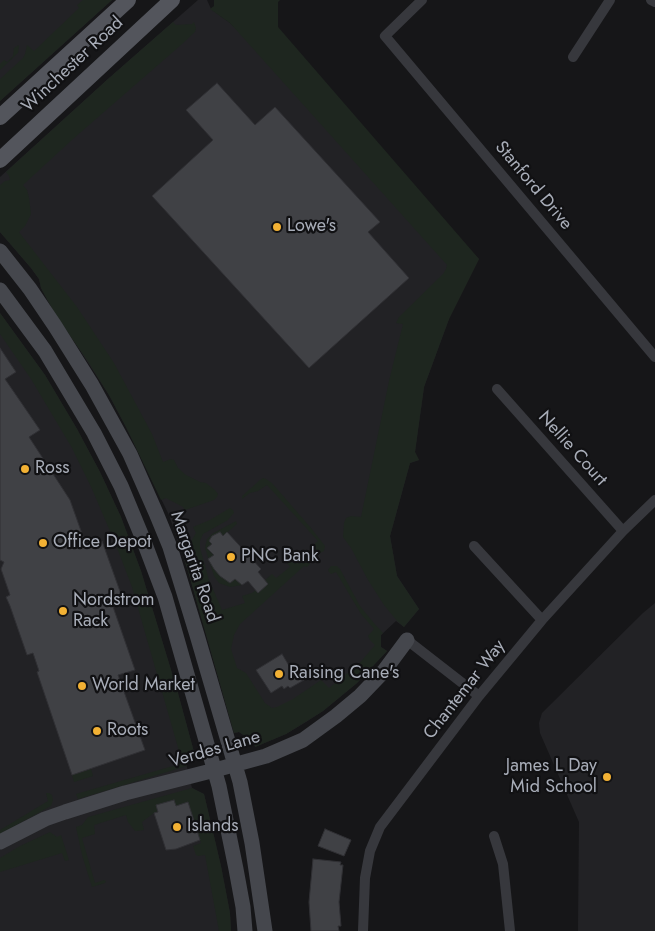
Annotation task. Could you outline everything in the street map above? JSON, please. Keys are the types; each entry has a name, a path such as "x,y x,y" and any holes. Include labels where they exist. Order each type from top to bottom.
{"main road":[{"name":"Winchester Road","path":"0,117 128,0"},
{"name":"Winchester Road","path":"0,160 172,0"},
{"name":"Margarita Road","path":"0,251 30,289 76,357 130,454 165,536 180,578 235,764 252,843 265,931"},
{"path":"0,290 45,351 94,433 121,486 143,539 165,597 215,770 236,869 245,931"},
{"path":"94,433 122,467 151,534 160,538 165,536"},
{"name":"Verdes Lane","path":"0,842 65,812 125,793 266,756 303,740 360,696 384,671 407,640"}],"street":[{"name":"Stanford Drive","path":"422,0 385,36 655,357"},
{"path":"573,57 610,0"},
{"path":"651,0 655,2"},
{"name":"Nellie Court","path":"497,389 623,530"},
{"name":"Chantemar Way","path":"363,931 365,878 370,851 380,827 479,696 542,620 623,530 655,500"},
{"path":"474,546 542,620"},
{"path":"407,640 479,696"},
{"path":"494,836 503,864 510,931"}],"shaded area":[{"path":"0,0 112,0 0,101"},
{"path":"83,0 112,0 0,101 0,79 23,58 27,45 34,51 79,8 77,5"},
{"path":"198,0 207,0 211,9 230,23 479,259 449,319 424,387 415,452 419,460 410,463 390,536 397,576 419,609 404,627 396,621 381,635 381,647 387,651 357,683 323,711 306,722 286,734 255,747 254,742 239,732 234,733 188,571 169,515 126,427 109,395 48,301 41,288 39,279 0,232 0,177"},
{"path":"214,0 280,0 278,2 278,27 479,259 449,319 424,387 415,452 419,460 410,463 390,536 397,576 419,609 404,627 384,605 343,537 344,523 346,518 351,516 361,517 389,381 403,324 396,323 399,317 443,274 447,265 230,23 210,9 214,6"},
{"path":"173,22 176,25 192,24 194,22 195,32 23,185 27,190 31,214 25,226 19,232 77,307 114,363 152,434 163,462 171,459 174,460 178,468 186,475 206,483 218,494 214,500 185,510 166,498 161,500 109,395 55,314 41,288 39,279 0,232 0,185 10,180 6,172"},
{"path":"19,45 18,53 0,70 0,64 4,60 7,62 13,56 14,48"},
{"path":"0,313 45,375 77,429 121,517 141,571 194,752 186,763 192,788 204,794 221,866 230,913 231,931 0,931"},
{"path":"0,313 45,375 77,429 121,517 141,571 194,752 186,763 187,766 78,799 76,794 173,766 179,763 181,758 132,587 116,545 72,448 31,379 0,334"},
{"path":"263,478 272,483 311,528 325,546 324,551 320,553 314,551 312,546 318,541 267,485 242,499 242,496"},
{"path":"230,508 234,513 228,520 203,534 200,541 200,548 209,580 222,610 245,603 242,596 256,590 258,593 268,584 265,580 272,574 276,578 290,567 287,563 290,560 293,563 298,559 295,556 297,554 304,557 310,564 307,567 304,566 240,624 234,635 231,649 237,668 246,673 265,703 272,708 277,707 293,699 321,680 329,688 358,665 375,645 368,636 374,629 361,614 336,572 331,574 329,572 328,570 331,566 337,566 340,569 360,606 383,633 381,635 381,647 387,651 357,683 323,711 286,734 255,747 254,742 239,732 234,733 182,552 186,550 196,533 193,527 210,520"},
{"path":"236,521 237,524 223,536 220,532 212,536 209,541 212,544 207,548 242,585 230,587 219,583 214,576 205,548 207,539 212,534"},
{"name":"James L Day Mid School","path":"655,603 655,931 578,931 579,822 540,733 539,723 542,713"},
{"path":"91,769 93,776 74,782 72,775"},
{"path":"192,788 204,794 221,866 230,913 231,931 219,931 205,855 196,855 193,846 201,843 188,802 176,806 173,800 156,805 158,812 142,822 144,830 135,831 128,822 126,815 94,825 95,834 82,838 95,883 104,880 106,881 105,883 92,887 82,855 76,827 82,825 88,817"},
{"path":"46,793 52,795 51,806 0,834 0,830 48,801"},
{"path":"50,832 57,837 61,835 69,860 65,861 62,853 0,872 0,858"}],"building":[{"name":"Lowe's","path":"217,83 255,125 275,107 380,222 368,232 409,278 309,368 152,196 213,140 186,110"},
{"path":"0,348 16,372 5,379 40,430 29,437 70,500 86,545 102,541 122,597 111,601 135,670 118,675 145,750 72,775 37,672 39,671 33,653 27,655 6,597 10,595 1,569 4,562 0,560"},
{"name":"PNC Bank","path":"220,532 223,536 227,532 261,569 258,572 268,584 258,593 248,581 242,585 235,579 230,583 214,569 208,559 214,555 207,548 212,544 209,541 212,536"},
{"name":"Raising Cane's","path":"282,654 291,669 295,667 304,680 290,688 288,686 284,689 282,686 271,693 256,670"},
{"name":"Islands","path":"174,800 176,806 188,802 200,840 176,849 166,850 154,813 158,812 156,805"},
{"path":"325,829 351,840 344,856 318,846"},
{"path":"313,859 341,862 340,865 343,865 339,902 341,926 338,926 339,931 311,931 309,902"}],"place":[{"name":"Lowe's","path":"277,227"},
{"name":"Ross","path":"25,469"},
{"name":"Office Depot","path":"43,543"},
{"name":"PNC Bank","path":"231,557"},
{"name":"Nordstrom Rack","path":"63,611"},
{"name":"Raising Cane's","path":"279,674"},
{"name":"World Market","path":"82,686"},
{"name":"Roots","path":"97,731"},
{"name":"James L Day Mid School","path":"607,777"},
{"name":"Islands","path":"177,827"}]}
